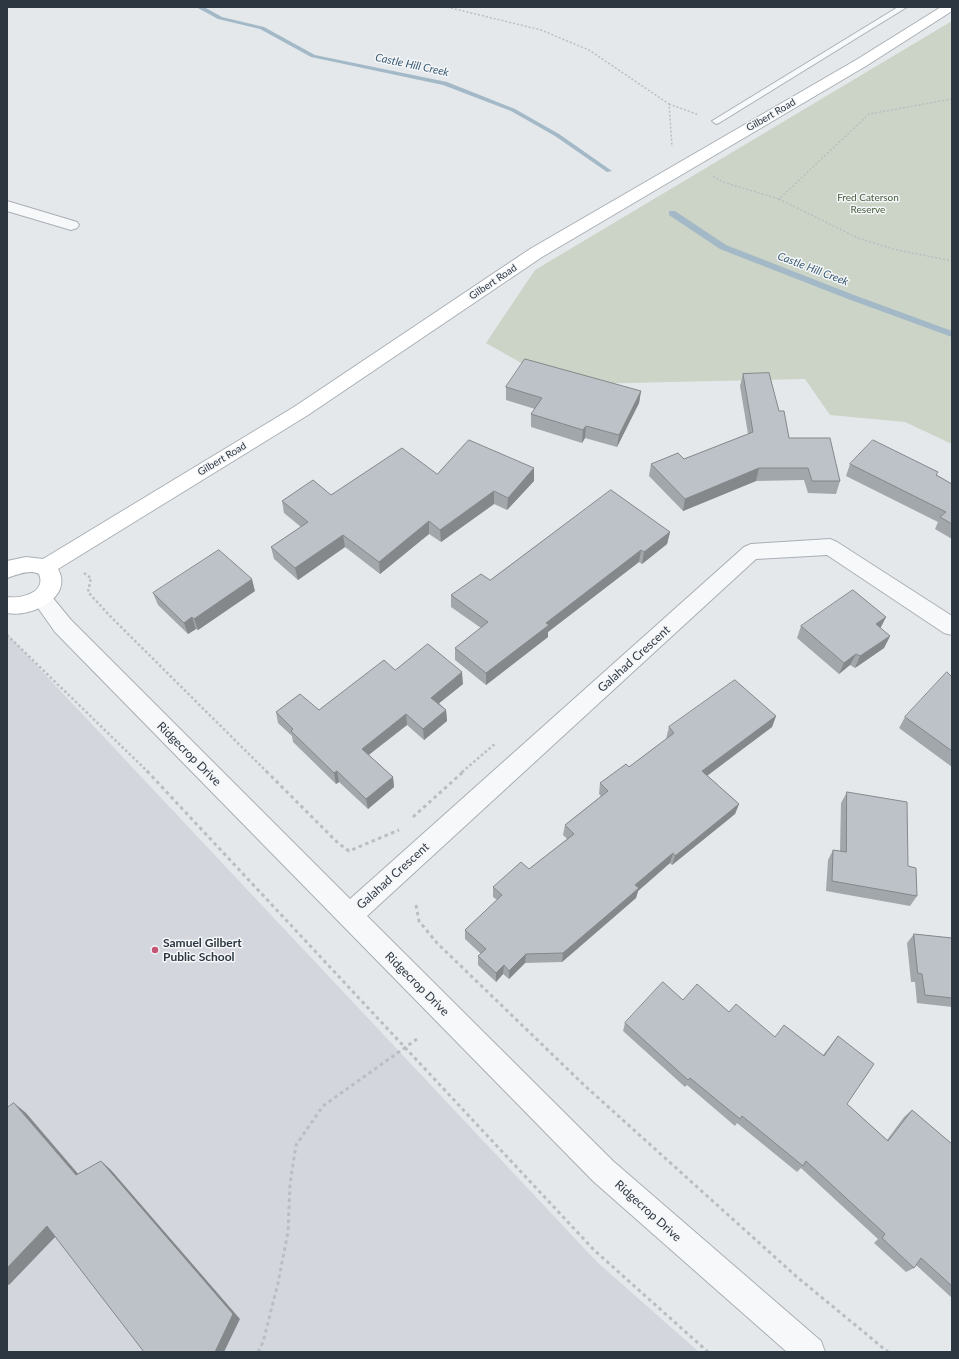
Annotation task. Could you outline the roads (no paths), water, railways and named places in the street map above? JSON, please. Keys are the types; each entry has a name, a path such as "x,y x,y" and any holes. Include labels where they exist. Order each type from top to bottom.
{"main road":[{"name":"Gilbert Road","path":"44,568 301,411 536,253 861,63 950,7"},
{"path":"7,570 21,564 30,564 44,568 49,573 51,580 47,591 41,598 27,605 17,607 7,605"}],"street":[{"path":"7,206 71,225"},
{"name":"Galahad Crescent","path":"349,916 752,552 830,547 952,626"},
{"name":"Ridgecrop Drive","path":"41,598 63,626 602,1171 810,1352"}],"lane":[{"name":"Gilbert Road","path":"716,121 903,7"}],"waterway":[{"name":"Castle Hill Creek","path":"199,7 220,18 262,28 313,56 445,83 513,110 557,135 609,171"},
{"name":"Castle Hill Creek","path":"672,213 723,247 851,297 952,334"}],"place":[{"name":"Samuel Gilbert Public School","path":"155,950"}],"park label":[{"name":"Fred Caterson Reserve","path":"868,204"}]}
